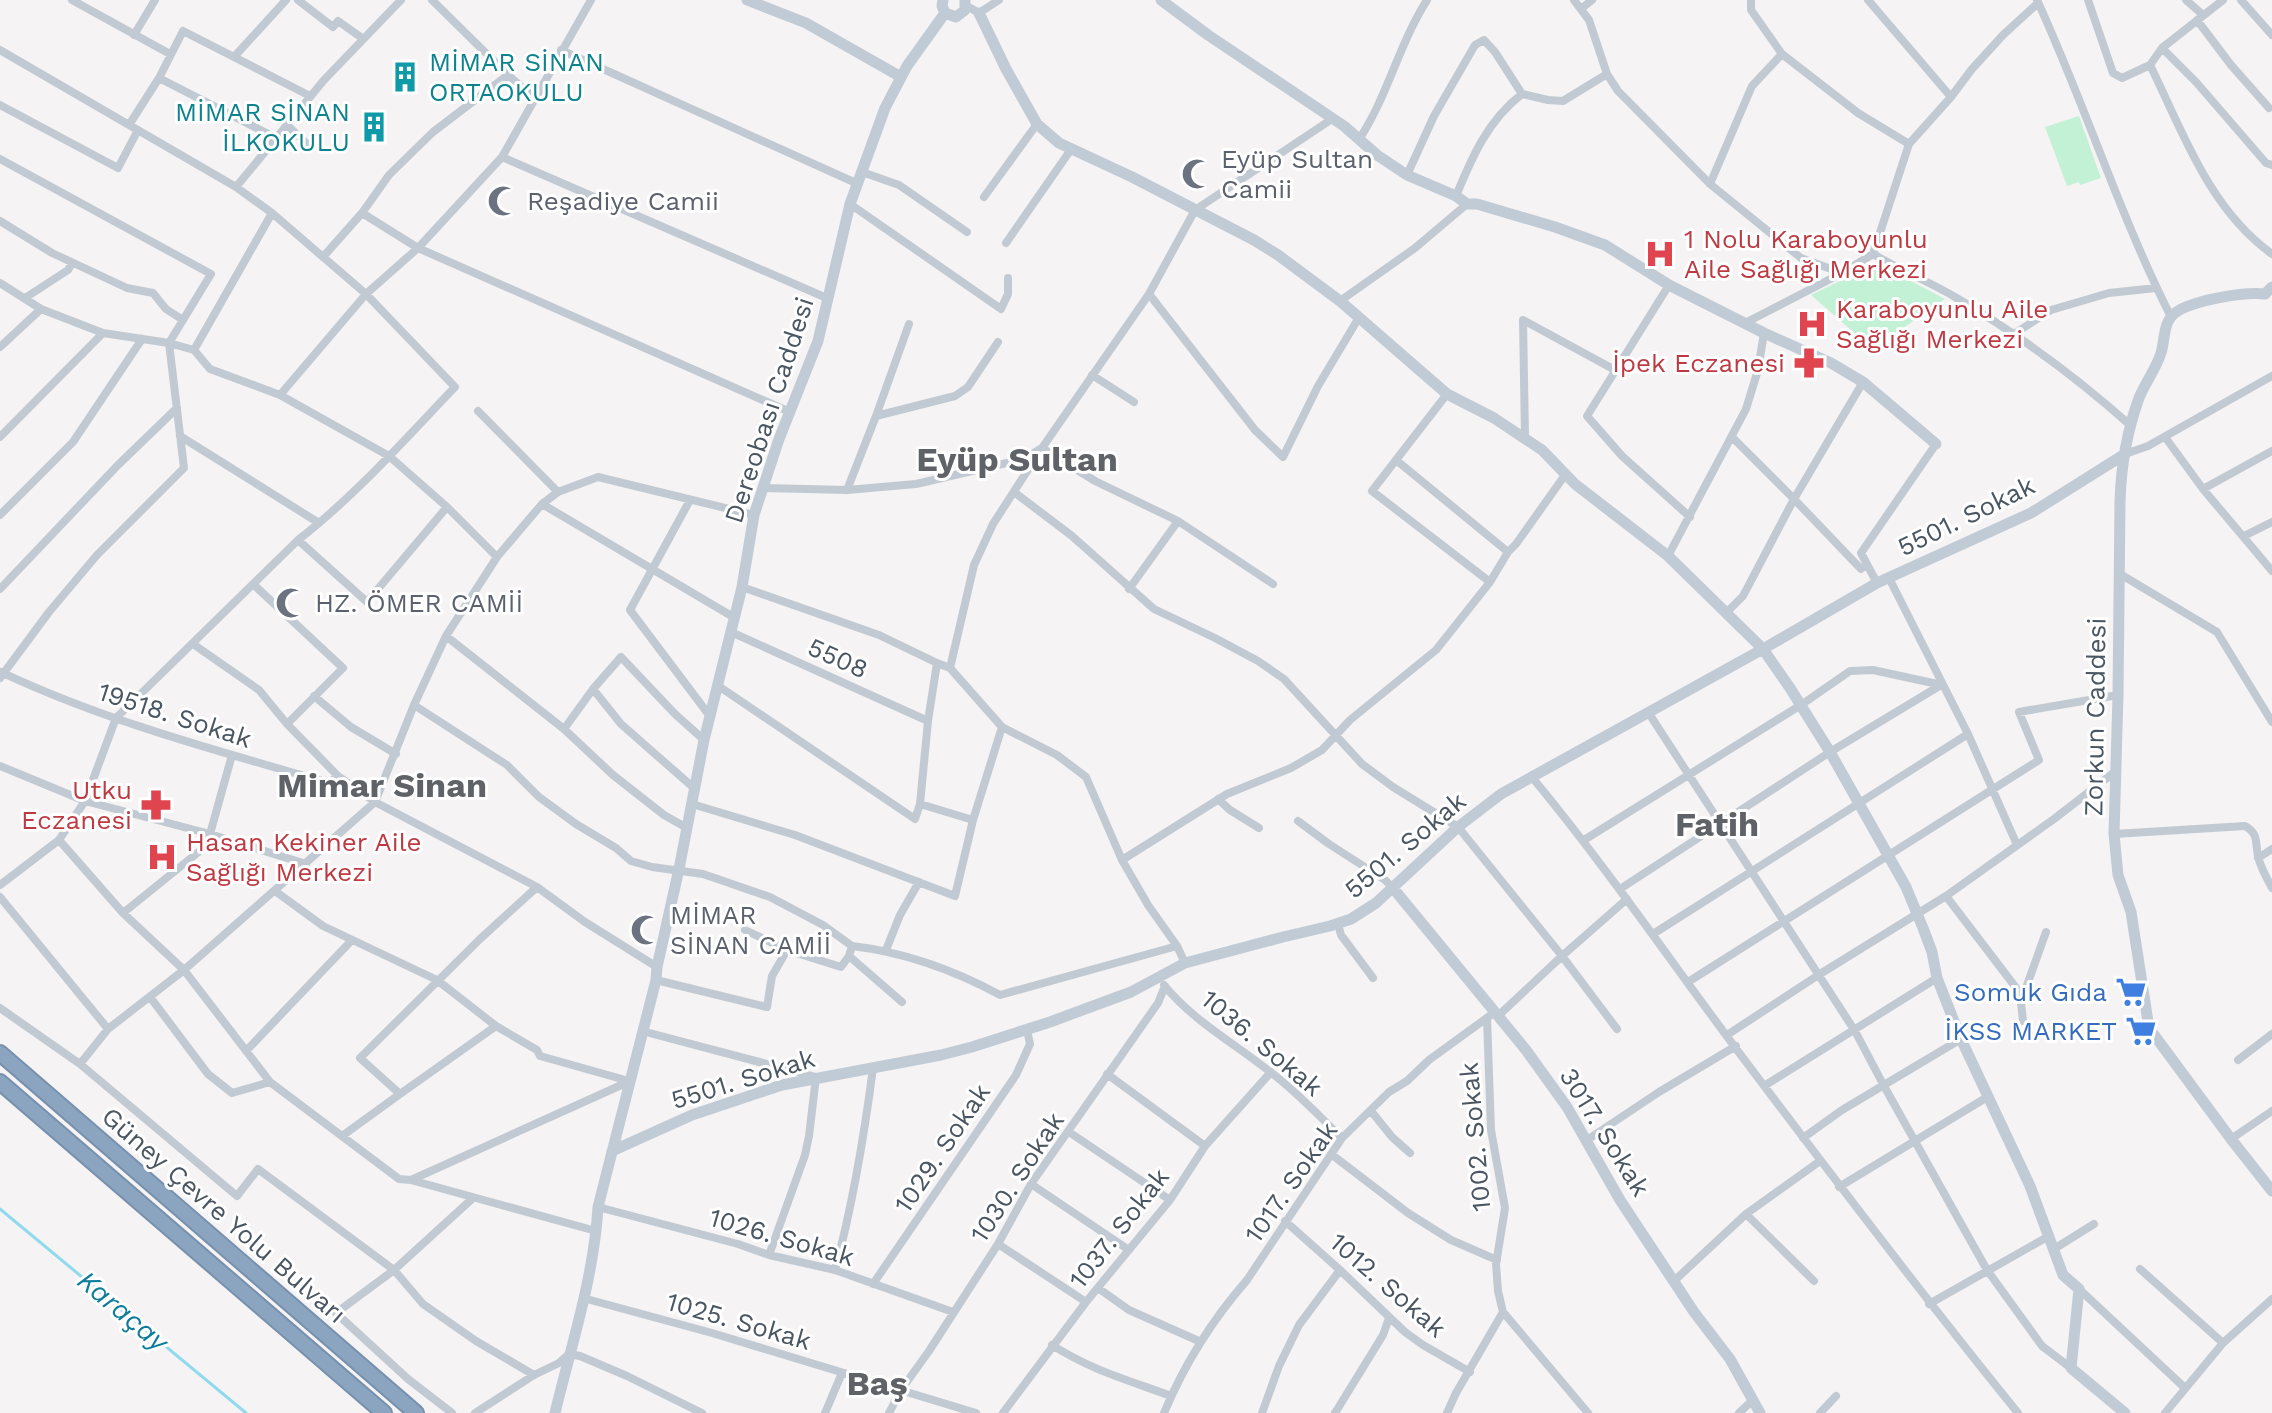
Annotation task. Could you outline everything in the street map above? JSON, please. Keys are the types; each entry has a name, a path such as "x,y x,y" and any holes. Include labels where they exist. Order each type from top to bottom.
{"highway":[{"name":"Güney Çevre Yolu Bulvarı","path":"0,1053 416,1413"},
{"name":"Güney Çevre Yolu Bulvarı","path":"0,1082 384,1413"}],"street":[{"path":"72,0 170,54"},
{"path":"134,35 155,0"},
{"path":"234,57 286,0"},
{"path":"298,0 333,27 338,21 362,38"},
{"path":"236,187 310,96 401,0"},
{"path":"432,0 536,99"},
{"path":"280,395 366,294 418,248 502,157 591,0"},
{"path":"747,0 806,23 901,77"},
{"path":"943,0 945,13 956,17 963,13 966,3 979,13 1037,124 1059,143 1278,255 1340,301 1447,394 1494,418 1542,450 1565,475 1668,556 1763,649 1830,752 1889,854 1917,913 1932,952 1937,978 1961,1039 2030,1186 2063,1275 2185,1388"},
{"path":"979,13 999,0"},
{"path":"1161,0 1360,138 1377,155 1407,175 1456,196 1467,204 1477,204 1542,223 1605,245 1669,285 1831,363 1863,382 1936,444 1861,553 1877,583"},
{"path":"1360,138 1372,120 1399,52 1427,0"},
{"path":"1574,0 1589,20 1607,74 1618,91 1710,184 1801,258 1842,273"},
{"path":"1581,9 1592,0"},
{"path":"1751,0 1751,10 1782,54 1858,113 1909,144"},
{"path":"1868,0 1951,97"},
{"path":"2088,0 2113,73 2122,78 2150,65 2162,48 2223,0"},
{"path":"2186,0 2231,65 2269,108"},
{"path":"2241,0 2272,35"},
{"path":"1745,323 1873,254 1909,144 1972,69 2038,2 2156,288 2171,317 2186,307 2208,301 2253,293 2270,295"},
{"name":"Dereobası Caddesi","path":"555,1413 583,1298 598,1207 656,980 709,715 742,587 754,515 818,341 850,204 885,108 901,77 945,13"},
{"path":"129,125 159,78 183,31 310,96"},
{"path":"1407,175 1434,116 1475,45 1484,40 1522,94 1563,101 1607,74"},
{"path":"2162,48 2196,82 2266,163 2272,165"},
{"path":"0,50 236,187 272,213 366,294 455,387 389,456 298,540 116,718 85,801 59,840 0,885"},
{"path":"561,50 859,178 899,185 967,232"},
{"path":"1710,184 1752,86 1782,54"},
{"path":"2150,65 2200,168 2224,209 2257,244 2272,254"},
{"path":"323,257 362,213 389,175 433,132 508,75"},
{"path":"159,78 276,138"},
{"path":"1456,196 1492,122 1522,94"},
{"path":"0,105 118,168 138,130"},
{"path":"950,668 978,556 993,524 1149,294 1195,210 1332,119"},
{"path":"984,197 1037,124"},
{"path":"287,125 307,144"},
{"path":"1006,243 1072,148"},
{"path":"502,157 829,299"},
{"path":"0,159 211,274 169,343 184,468 97,555 1,675"},
{"path":"850,204 1001,309 1008,294 1008,278"},
{"path":"1340,301 1415,248 1467,204"},
{"path":"194,350 272,213"},
{"path":"362,213 418,248 790,412"},
{"path":"0,221 72,263 127,288 153,293 166,309 183,320"},
{"path":"1873,254 1943,290 2014,334 2090,390 2130,425"},
{"path":"25,298 68,270 72,263"},
{"path":"0,283 41,309 103,333 194,350 210,369 280,395 389,456 497,557"},
{"path":"1669,285 1587,416 1622,456 1690,517"},
{"path":"2014,334 2051,310 2109,293 2156,288"},
{"path":"1149,294 1255,430 1283,457 1318,386 1358,319"},
{"path":"0,347 41,309"},
{"name":"Zorkun Caddesi","path":"2171,317 2166,326 2160,358 2140,394 2130,425 2120,490 2114,834 2118,875 2131,912 2149,1028 2272,1191"},
{"path":"1525,437 1523,320 1615,370"},
{"path":"847,490 909,324"},
{"path":"0,437 103,333"},
{"path":"1668,556 1746,409 1758,370 1764,333"},
{"path":"0,515 73,442 142,339"},
{"path":"876,416 955,396 968,387 998,342"},
{"path":"1092,375 1134,402"},
{"path":"2125,454 2165,437 2272,376"},
{"path":"1727,612 1743,596 1794,499 1863,382"},
{"path":"1447,394 1372,491 1490,582"},
{"path":"0,589 177,408"},
{"path":"478,411 558,492"},
{"path":"180,436 319,523"},
{"path":"1732,437 1861,569 1867,564"},
{"path":"2165,437 2203,489 2272,571"},
{"path":"764,488 847,490 916,484 1024,459 1042,448"},
{"path":"1042,448 1095,481 1178,521 1273,584"},
{"path":"2203,489 2272,451"},
{"name":"5501. Sokak","path":"612,1151 692,1115 782,1085 941,1055 1027,1030 1162,982 1185,963 1338,924 1363,912 1458,827 1501,794 1531,776 1877,583 2031,513 2125,454"},
{"path":"1396,460 1508,552"},
{"path":"1122,860 1227,794 1291,768 1322,750 1350,720 1436,650 1490,582 1508,552 1565,475"},
{"path":"80,1064 108,1029 184,970 375,802 446,636 497,557 542,504 558,492 598,477 754,515"},
{"path":"1014,492 1072,536 1154,609 1258,661 1284,679 1362,764 1458,827 1617,1029"},
{"path":"690,500 630,610 709,715"},
{"path":"542,504 735,618"},
{"path":"298,540 367,602 447,507"},
{"path":"1129,589 1178,521"},
{"path":"2244,536 2272,522"},
{"path":"2120,574 2217,632 2272,722"},
{"path":"1889,578 1968,734 2017,845"},
{"path":"253,584 343,668 287,724"},
{"path":"742,587 879,635 950,668 1002,727 1057,755 1086,777 1122,860 1185,963"},
{"name":"5508","path":"731,632 928,721"},
{"path":"446,636 564,729 613,775 664,815 687,828"},
{"path":"193,644 259,690 338,776 375,802 537,887 585,922 657,967"},
{"path":"564,729 621,657 704,740"},
{"path":"717,685 915,819 920,804 937,663"},
{"path":"1584,840 1801,705 1850,671 1873,670 1942,685"},
{"name":"19518. Sokak","path":"1,675 58,698 232,755 329,783 338,776"},
{"path":"1620,889 1830,752 1942,685"},
{"path":"593,689 621,724 695,789"},
{"path":"1688,982 2039,760 2019,712 2118,695"},
{"path":"314,696 351,727 396,754"},
{"path":"414,705 507,765 539,797 631,861 703,874 770,897 823,925 852,946 886,950 975,982 1000,995 1177,946"},
{"path":"1648,712 1855,1031 1987,1270 2042,1346 2125,1413"},
{"path":"692,804 795,835 955,896 973,820 1002,727"},
{"path":"1653,934 1968,734"},
{"path":"123,913 201,850 210,834 232,755"},
{"path":"0,766 85,801 210,834 306,864"},
{"path":"1727,1035 1946,896 2116,771"},
{"path":"1531,776 1584,840 1839,1187 2018,1413"},
{"path":"1218,799 1259,828"},
{"path":"920,804 973,820"},
{"path":"1298,821 1393,888"},
{"path":"2114,834 2245,826 2252,830 2257,839 2258,858 2272,888"},
{"path":"59,840 123,913 184,970 270,1082 399,1179 596,1231"},
{"path":"2258,858 2272,849"},
{"path":"886,950 900,915 919,882"},
{"path":"400,1094 360,1058 437,980 537,887"},
{"name":"3017. Sokak","path":"1393,888 1567,1107 1620,1200 1730,1359 1760,1413"},
{"path":"275,891 323,926 437,980 496,1026 537,1050 540,1056 629,1081"},
{"path":"1946,896 2020,993 2023,1021"},
{"path":"0,897 108,1029"},
{"name":"1017. Sokak","path":"1164,1413 1201,1342 1247,1280 1342,1138 1389,1092 1493,1016 1627,899"},
{"path":"1338,924 1341,935 1373,978"},
{"path":"745,930 787,950 841,967 852,946"},
{"path":"2021,1003 2046,932"},
{"path":"246,1051 352,940"},
{"path":"656,980 767,1007 772,976 787,950"},
{"path":"849,956 902,1002"},
{"path":"1764,1086 1937,978"},
{"name":"1036. Sokak","path":"1162,982 1173,995 1231,1043 1271,1072 1342,1138"},
{"name":"1030. Sokak","path":"889,1413 998,1244 1031,1184 1158,1003 1162,982"},
{"path":"150,997 208,1074 232,1093 270,1082"},
{"path":"0,1008 80,1064 237,1196 258,1169 394,1270 423,1304 476,1341 534,1375"},
{"name":"1002. Sokak","path":"1493,1016 1491,1130 1505,1208 1497,1260 1498,1291 1503,1312"},
{"path":"342,1136 496,1026"},
{"name":"1029. Sokak","path":"873,1284 1016,1075 1030,1044 1027,1030"},
{"path":"642,1031 816,1077 805,1155 769,1255"},
{"path":"2238,1060 2272,1034"},
{"path":"1803,1138 1842,1110 1961,1039"},
{"path":"1587,1140 1736,1046"},
{"path":"835,1270 854,1194 873,1068"},
{"name":"1037. Sokak","path":"1003,1413 1052,1345 1170,1200 1205,1146 1271,1072"},
{"path":"1107,1074 1205,1146"},
{"path":"411,1180 629,1081"},
{"path":"1839,1187 1989,1096"},
{"path":"1371,1111 1410,1153"},
{"path":"2231,1139 2272,1111"},
{"path":"1069,1132 1170,1200"},
{"path":"1331,1154 1408,1213 1451,1240 1497,1260"},
{"path":"1674,1281 1746,1214 1820,1161"},
{"path":"1031,1184 1129,1250"},
{"path":"452,1413 408,1379 336,1313 394,1270 473,1198"},
{"name":"1026. Sokak","path":"598,1207 769,1255 835,1270 953,1312"},
{"path":"1746,1214 1814,1281"},
{"name":"1012. Sokak","path":"1285,1221 1389,1318 1423,1345 1470,1372"},
{"path":"2054,1249 2094,1224"},
{"path":"1929,1304 2049,1236"},
{"path":"998,1244 1086,1302"},
{"path":"2140,1269 2223,1343"},
{"path":"1262,1413 1279,1366 1299,1325 1340,1270"},
{"path":"1098,1288 1129,1310 1201,1342"},
{"path":"2071,1368 2079,1289"},
{"name":"1025. Sokak","path":"583,1298 976,1413"},
{"path":"2170,1411 2223,1343 2272,1299"},
{"path":"1447,1413 1503,1312 1588,1413"},
{"path":"1335,1413 1383,1335 1389,1318"},
{"path":"1052,1345 1101,1372 1171,1396"},
{"path":"475,1413 569,1354 627,1376 702,1413"},
{"path":"825,1413 842,1373"},
{"path":"1820,1413 1836,1396"},
{"path":"1739,1413 1753,1400"}],"green space":[{"path":"2079,116 2101,178 2067,186 2045,127"},
{"path":"1877,263 1945,299 1873,349 1811,295"}],"waterway":[{"name":"Karaçay","path":"0,1209 246,1413"}],"place":[{"name":"MİMAR SİNAN ORTAOKULU","path":"405,77"},
{"name":"MİMAR SİNAN İLKOKULU","path":"374,127"},
{"name":"Eyüp Sultan Camii","path":"1197,174"},
{"name":"Reşadiye Camii","path":"503,201"},
{"name":"1 Nolu Karaboyunlu Aile Sağlığı Merkezi","path":"1660,254"},
{"name":"Karaboyunlu Aile Sağlığı Merkezi","path":"1812,324"},
{"name":"İpek Eczanesi","path":"1809,363"},
{"name":"HZ. ÖMER CAMİİ","path":"291,603"},
{"name":"Utku Eczanesi","path":"156,805"},
{"name":"Hasan Kekiner Aile Sağlığı Merkezi","path":"162,857"},
{"name":"MİMAR SİNAN CAMİİ","path":"646,930"},
{"name":"Somuk Gıda","path":"2131,992"},
{"name":"İKSS MARKET","path":"2141,1031"}],"district":[{"name":"Eyüp Sultan","path":"1017,459"},
{"name":"Mimar Sinan","path":"382,785"},
{"name":"Fatih","path":"1717,824"},
{"name":"Baş","path":"877,1383"}]}
